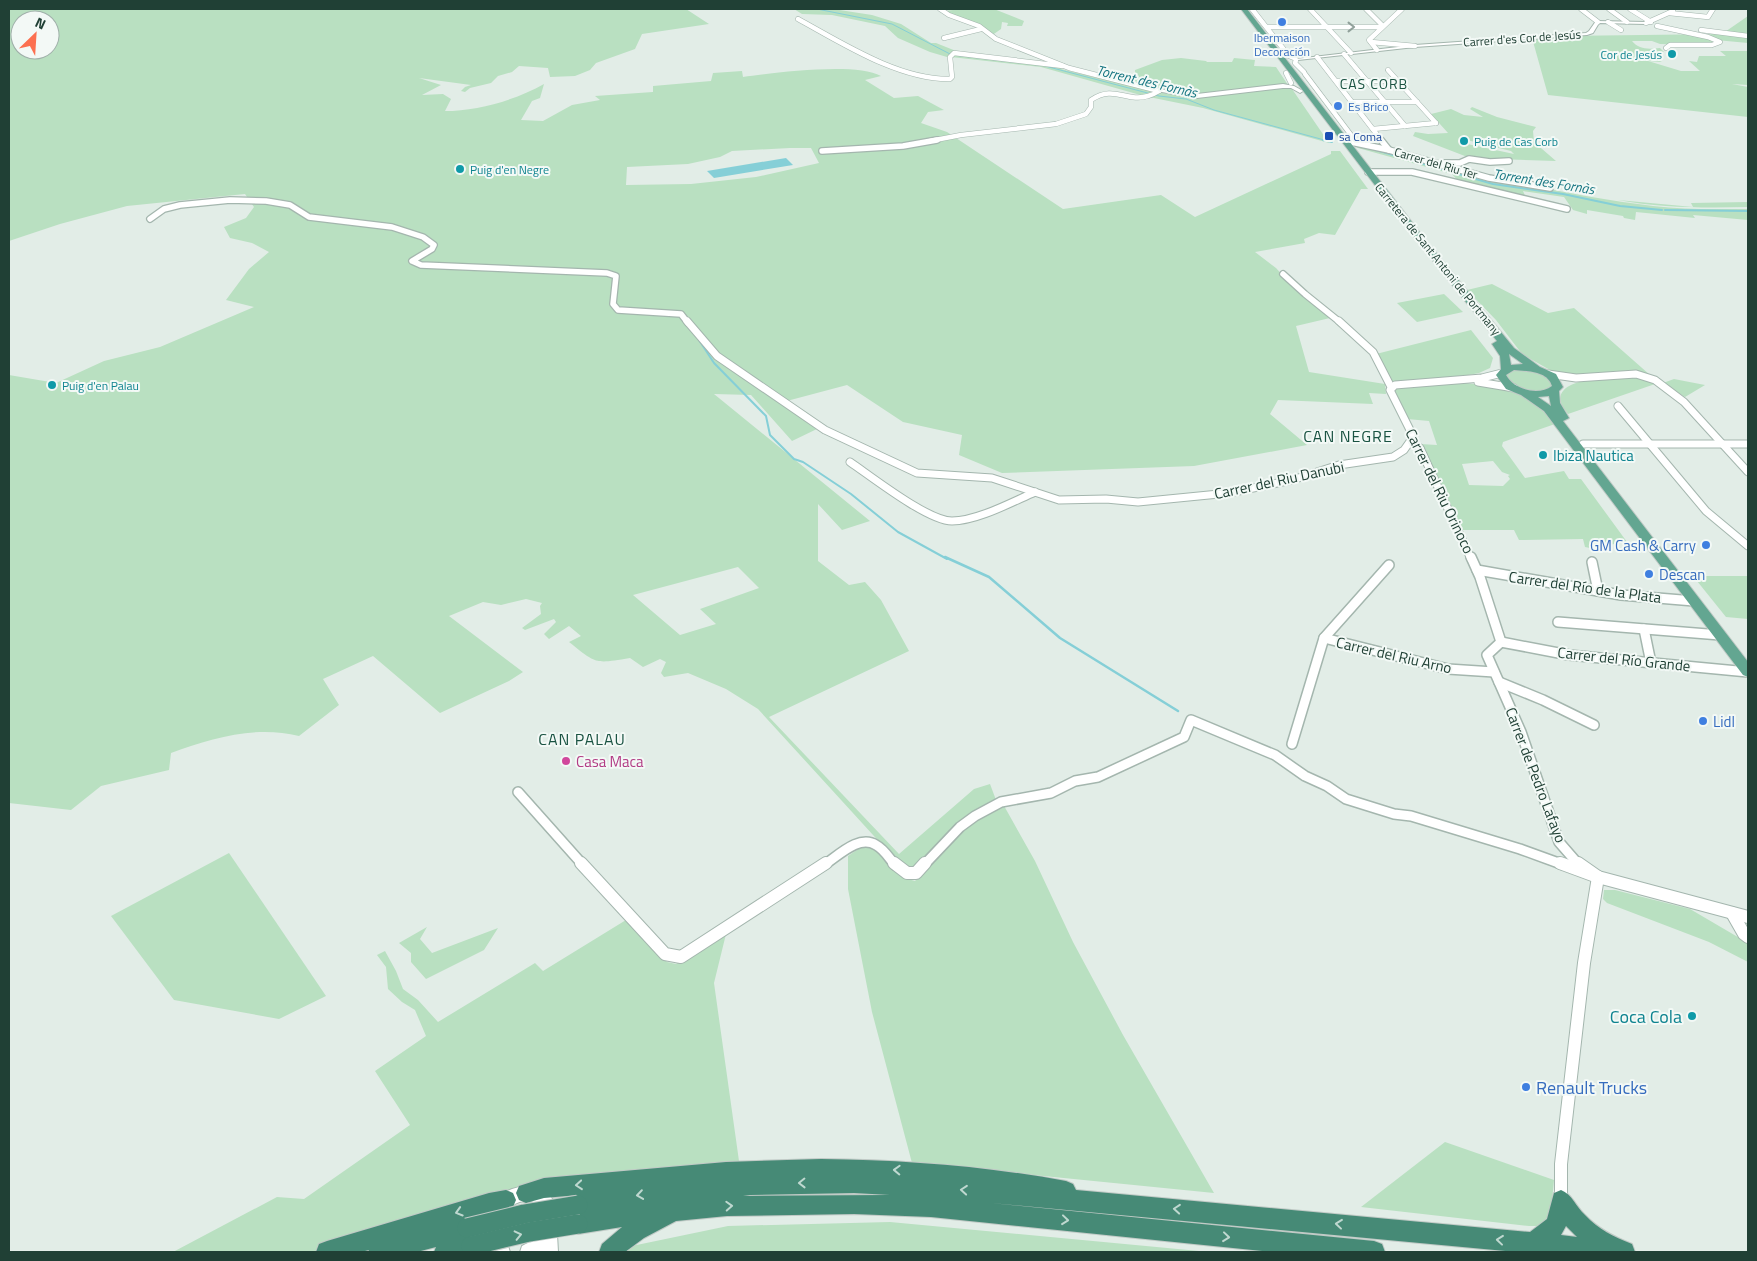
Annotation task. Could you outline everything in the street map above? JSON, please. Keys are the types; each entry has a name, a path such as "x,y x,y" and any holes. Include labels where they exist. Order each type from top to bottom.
{"highway":[{"path":"526,1192 544,1188 732,1172 835,1168 968,1175 1030,1184 1135,1205"},
{"path":"379,1252 469,1237 529,1232 578,1214 695,1189 814,1183 936,1188 1135,1205 1624,1252"},
{"path":"328,1252 489,1203 506,1200"},
{"path":"1533,1243 1556,1228 1560,1215 1561,1200"},
{"path":"1561,1200 1567,1212 1581,1227 1619,1252"},
{"path":"578,1214 803,1204 932,1207 1374,1252"},
{"path":"610,1252 619,1241 630,1233 680,1210"},
{"path":"445,1252 469,1237"}],"main road":[{"path":"1239,9 1300,91 1346,143"},
{"path":"1244,9 1280,56 1293,60 1315,102 1346,143"},
{"name":"Carretera de Sant Antoni de Portmany","path":"1346,143 1510,350 1536,369"},
{"name":"Carretera de Sant Antoni de Portmany","path":"1346,143 1406,232 1499,347 1506,360 1504,371"},
{"path":"1748,658 1558,410 1554,403 1556,380 1536,369 1519,367 1504,371 1502,379 1548,410 1748,672"},
{"path":"1518,390 1540,394 1556,389"}],"street":[{"path":"940,9 949,15 972,23 996,39 1063,66 1157,92 1197,96 1284,86 1300,91"},
{"path":"1252,9 1304,73 1354,140 1346,143"},
{"path":"1310,9 1351,53"},
{"path":"1366,9 1382,27"},
{"path":"1371,42 1370,40 1382,27 1402,9"},
{"path":"1581,9 1598,22"},
{"path":"1609,9 1627,22"},
{"path":"1630,9 1648,23 1676,9"},
{"path":"1669,13 1708,17 1713,9"},
{"path":"798,19 893,68 928,78 952,78 950,57 954,53 1063,66"},
{"path":"1377,20 1389,20"},
{"name":"Carrer d'es Cor de Jesús","path":"1293,60 1414,46 1587,34 1591,32 1598,22 1648,23 1657,26 1748,36"},
{"path":"1608,22 1621,30"},
{"path":"1657,26 1708,37 1720,42 1712,45 1670,45 1666,48"},
{"path":"1267,27 1382,27"},
{"path":"944,38 981,29"},
{"path":"1371,42 1414,46"},
{"path":"1371,42 1377,50"},
{"path":"1344,54 1405,126"},
{"path":"1318,58 1354,102 1389,150"},
{"path":"1373,129 1436,123 1388,70"},
{"path":"1284,86 1291,83 1286,73"},
{"path":"1337,81 1397,81"},
{"path":"822,151 904,146 961,135 1056,124 1082,116 1090,110 1092,100 1100,95 1115,93 1146,97 1157,92"},
{"path":"1315,102 1323,98"},
{"path":"1354,102 1417,102"},
{"name":"Carrer del Riu Ter","path":"1346,143 1389,150 1489,178 1550,188"},
{"path":"1437,164 1460,163 1470,159 1490,162 1509,161"},
{"path":"1368,172 1412,172 1567,209"},
{"path":"150,219 156,213 170,207 188,204 232,202 280,203 291,205 300,214 309,217 405,230 423,236 434,245 432,249 412,261 421,265 607,273 616,276 613,304 618,310 681,314 717,356 774,393"},
{"name":"Carrer del Riu Orinoco","path":"1283,274 1299,291 1354,335 1374,354 1412,434 1411,440 1420,448 1477,570 1501,642"},
{"path":"1391,387 1395,384 1482,378 1504,371"},
{"path":"1548,374 1589,378 1636,374 1655,380 1684,402 1748,472"},
{"path":"1556,389 1589,378"},
{"path":"1455,380 1518,390"},
{"name":"Carrer del Riu Danubi","path":"774,393 825,430 917,473 992,478 1059,500 1138,502 1229,493 1292,480 1339,466 1393,457 1404,450 1411,440"},
{"path":"1618,406 1706,511 1748,546"},
{"path":"1583,444 1748,444"},
{"path":"850,462 936,518 954,521 967,519 1036,492"},
{"path":"1592,562 1598,591"},
{"name":"Carrer del Riu Arno","path":"1292,744 1324,638 1389,565"},
{"name":"Carrer del Río de la Plata","path":"1477,570 1598,591 1694,601"},
{"path":"1558,622 1720,635"},
{"path":"1644,629 1651,663"},
{"name":"Carrer del Riu Arno","path":"1324,638 1448,669 1494,672"},
{"name":"Carrer de Pedro Lafayo","path":"1501,642 1487,655 1520,732 1559,842 1577,863 1598,877 1748,917"},
{"name":"Carrer del Río Grande","path":"1501,642 1569,655 1748,672"},
{"path":"1499,682 1543,700 1594,725"},
{"path":"518,792 622,909 665,954 673,957 681,957 709,940 859,842 870,841 877,844 906,873 916,872 960,827 975,816 1001,802 1051,793 1075,781 1098,778 1184,736 1191,720 1275,755 1305,776 1354,802 1383,809 1394,814 1411,816 1520,849 1598,877 1584,963 1562,1155 1561,1200"},
{"path":"1732,913 1744,934 1748,937"},
{"path":"502,1252 494,1246 488,1233 490,1220 497,1208 506,1200 526,1192 544,1198 550,1205 553,1213 553,1222 549,1233 539,1246 528,1252"},
{"path":"549,1233 550,1252"}],"green space":[{"path":"9,9 686,9 709,24 642,34 635,49 596,63 590,70 575,76 550,77 548,68 519,66 512,72 498,76 491,83 470,88 465,92 461,91 471,85 419,78 441,85 422,95 443,94 451,99 445,111 470,109 509,100 544,84 540,98 532,101 521,120 543,121 572,105 600,100 595,96 653,92 653,86 711,81 713,73 742,71 743,77 834,69 869,72 881,76 865,80 894,98 918,96 944,110 928,112 921,123 947,132 1063,209 1161,195 1195,217 1331,154 1331,151 1340,151 1368,189 1361,189 1335,235 1319,233 1304,239 1305,243 1255,252 1276,268 1299,293 1330,318 1296,326 1309,372 1385,384 1386,394 1369,393 1373,404 1278,400 1270,414 1307,445 1194,466 1002,473 959,455 962,435 903,422 847,385 783,402 819,428 792,441 751,395 714,394 870,521 842,530 818,504 818,561 849,585 865,582 881,600 909,651 769,717 899,854 974,789 990,784 996,800 972,814 912,870 894,858 758,709 726,689 688,673 664,677 661,673 666,662 660,659 643,667 630,658 596,661 569,642 581,636 569,626 549,639 544,634 556,622 554,619 525,630 522,628 541,614 540,606 542,603 526,599 501,605 483,602 449,616 523,672 509,681 440,713 373,656 323,679 339,705 299,736 267,732 234,735 218,738 171,753 169,770 101,786 71,810 9,803 9,375 56,383 104,361 160,347 254,307 226,300 249,269 269,252 252,243 230,238 224,227 246,218 254,207 245,194 127,206 60,224 9,241","holes":["811,148 819,163 756,177 691,184 626,185 627,167 688,164 720,157 732,151","738,567 759,588 700,609 716,624 680,635 633,595"]},
{"path":"794,9 833,9 872,15 901,24 931,43 936,43 961,53 953,53 947,57 898,38 885,26 832,15 802,14"},
{"path":"994,9 1024,21 1022,26 1007,26 1008,23 1002,22 1001,29 991,36 981,27 944,11"},
{"path":"1748,16 1748,43 1716,40 1710,45 1660,44 1652,41 1632,41 1641,47 1648,49 1660,48 1664,52 1644,53 1662,62 1648,61 1681,71 1700,71 1689,61 1697,62 1699,56 1726,56 1720,51 1748,51 1748,85 1732,84 1748,87 1748,117 1548,95 1532,38 1553,37 1567,40 1562,36 1722,34"},
{"path":"955,54 1062,68 1155,92 1189,97 1290,86 1329,143 1203,108 1144,96 1041,67 951,57"},
{"path":"1181,58 1207,62 1232,62 1234,58 1255,60 1254,66 1276,67 1288,85 1197,96 1130,84 1135,79 1135,70 1162,60"},
{"path":"1472,107 1497,117 1536,127 1533,131 1534,142 1556,161 1470,158 1413,136 1415,132 1428,134 1448,133 1431,114 1451,109 1464,115 1483,117 1470,109","holes":["1463,139 1511,151 1514,154 1458,142"]},
{"path":"1352,143 1502,179 1615,201 1677,208 1748,209 1748,220 1693,215 1695,218 1636,212 1635,220 1587,210 1587,214 1573,210 1564,197 1523,191 1526,198 1459,182 1452,174 1358,148"},
{"path":"1618,200 1693,207 1650,205"},
{"path":"1748,202 1748,207 1693,207 1691,203"},
{"path":"1492,284 1548,313 1574,308 1650,375 1557,374 1522,354 1496,320 1467,290"},
{"path":"1444,294 1463,312 1417,322 1397,303"},
{"path":"1471,330 1493,358 1490,368 1479,373 1458,377 1391,383 1376,354"},
{"path":"1514,370 1536,372 1546,377 1553,385 1547,390 1542,391 1532,392 1523,390 1506,378 1506,375"},
{"path":"1639,376 1658,383 1568,414 1561,403 1561,394 1567,387 1578,382 1591,379"},
{"path":"1674,379 1705,385 1685,397 1663,383"},
{"path":"1461,383 1503,388 1525,396 1545,412 1555,424 1503,442 1502,446 1525,478 1564,471 1569,479 1581,479 1627,542 1590,548 1585,547 1583,539 1519,540 1514,530 1462,530 1442,485 1420,444 1437,445 1429,421 1407,419 1392,390 1393,387","holes":["1493,461 1502,472 1510,475 1508,476 1510,479 1503,486 1469,485 1462,464"]},
{"path":"1693,576 1748,576 1748,619 1726,617"},
{"path":"1003,804 1035,861 1073,942 1123,1035 1214,1193 912,1163 872,1012 848,889 848,856 866,846 871,847 901,874 915,881 962,830"},
{"path":"229,853 326,996 279,1019 174,1000 111,916"},
{"path":"1604,890 1615,890 1690,909 1748,943 1748,962 1709,942 1607,903 1603,899"},
{"path":"626,920 667,962 676,964 726,934 714,983 739,1161 541,1183 494,1193 343,1240 313,1252 173,1252 277,1197 304,1199 410,1125 375,1071 426,1036 415,1010 402,1002 388,989 386,967 377,955 385,951 403,989 418,1000 438,1022 535,963 543,971"},
{"path":"427,927 420,939 432,953 498,928 484,950 426,979 411,962 411,953 399,943"},
{"path":"1445,1142 1554,1180 1550,1222 1542,1226 1529,1226 1361,1207"},
{"path":"890,1222 1211,1252 603,1252 728,1226"}],"water":[{"path":"786,158 793,165 714,178 707,171"}],"waterway":[{"name":"Torrent des Fornàs","path":"817,9 892,24 950,54"},
{"name":"Torrent des Fornàs","path":"954,55 1039,65"},
{"name":"Torrent des Fornàs","path":"1045,66 1159,96 1186,99 1214,110 1328,141"},
{"name":"Torrent des Fornàs","path":"1323,140 1332,142"},
{"name":"Torrent des Fornàs","path":"1376,150 1493,184 1563,194 1620,206 1662,210"},
{"name":"Torrent des Fornàs","path":"1665,210 1748,211"},
{"path":"699,340 714,363 766,416 770,435 794,459 803,462 851,494 898,532 947,559"},
{"path":"945,557 989,577 1060,638 1178,711"}],"place":[{"name":"Ibermaison Decoración","path":"1282,22"},
{"name":"Cor de Jesús","path":"1672,54"},
{"name":"Es Brico","path":"1338,106"},
{"name":"sa Coma","path":"1329,136"},
{"name":"Puig de Cas Corb","path":"1464,141"},
{"name":"Puig d'en Negre","path":"460,169"},
{"name":"Puig d'en Palau","path":"52,385"},
{"name":"Ibiza Nautica","path":"1543,455"},
{"name":"GM Cash & Carry","path":"1706,545"},
{"name":"Descan","path":"1649,574"},
{"name":"Lidl","path":"1703,721"},
{"name":"Casa Maca","path":"566,761"},
{"name":"Coca Cola","path":"1692,1016"},
{"name":"Renault Trucks","path":"1526,1087"}],"district":[{"name":"CAS CORB","path":"1374,83"},
{"name":"CAN NEGRE","path":"1348,436"},
{"name":"CAN PALAU","path":"582,739"}]}
